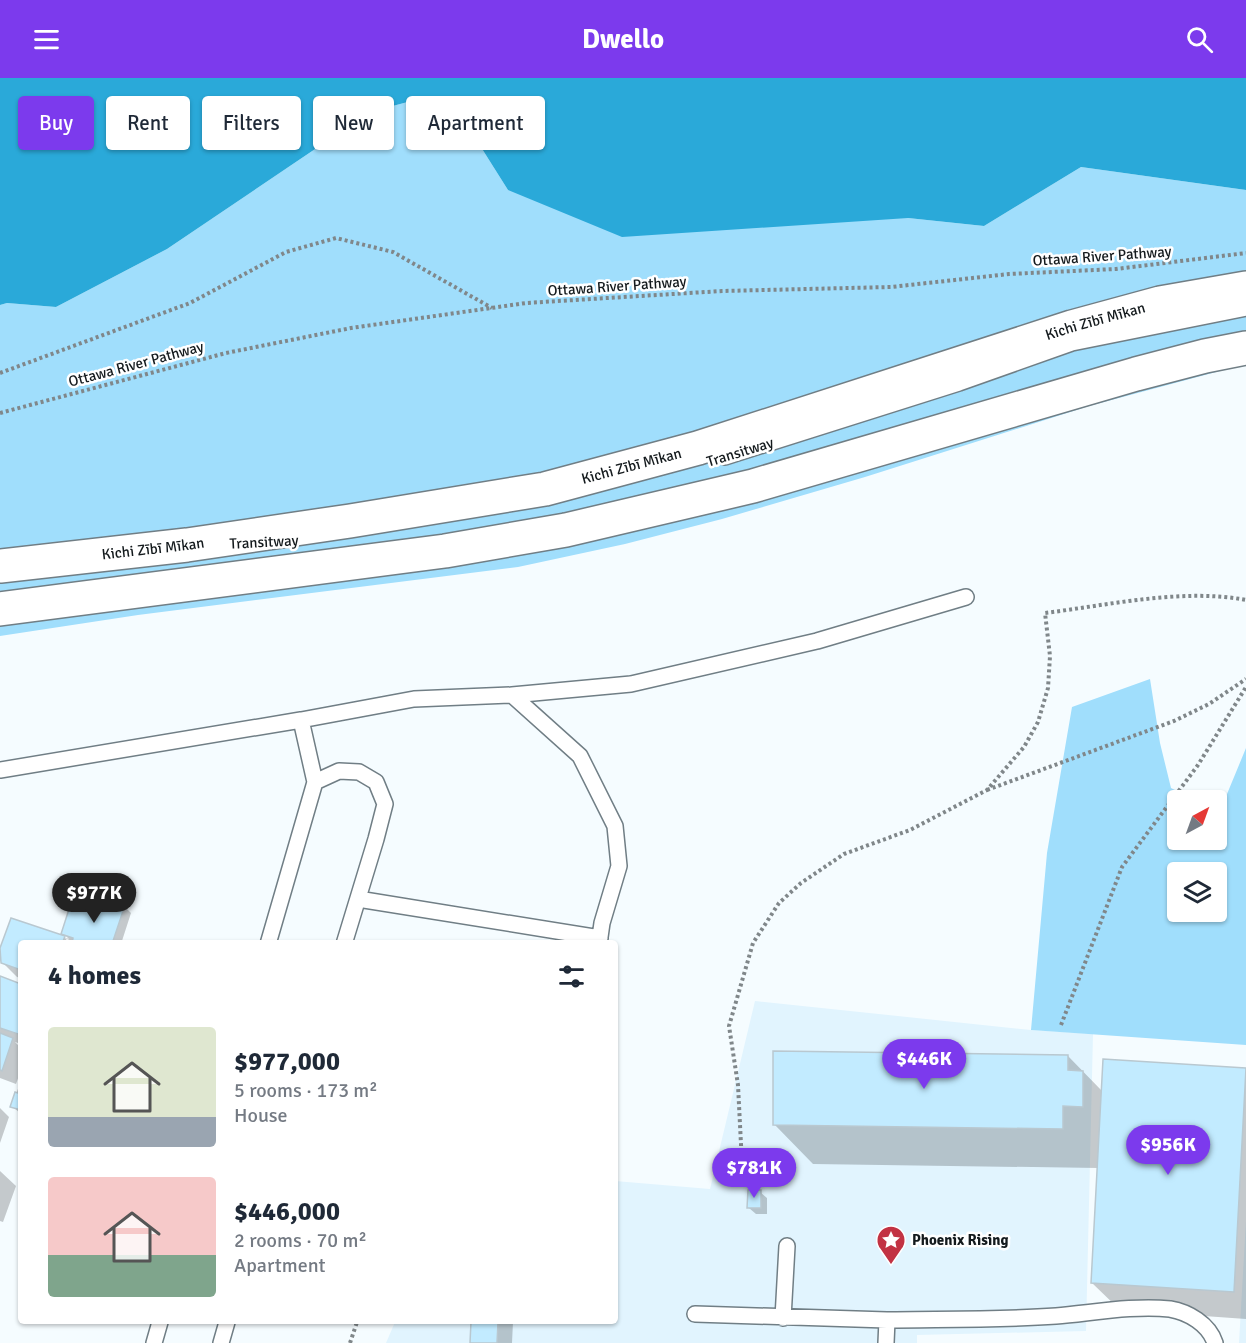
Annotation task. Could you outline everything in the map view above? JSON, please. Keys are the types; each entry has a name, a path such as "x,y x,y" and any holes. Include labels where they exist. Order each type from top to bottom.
{"highway":[{"name":"Kichi Zībī Mīkan","path":"0,566 187,545 544,489 698,448 1072,327 1160,303 1246,288"},
{"path":"0,609 412,556 566,530 753,486 1136,374 1246,348"}],"lane":[{"name":"Transitway","path":"716,459 959,383 1072,343 1246,308"},
{"path":"538,506 604,489"},
{"name":"Transitway","path":"187,545 350,536 409,527"},
{"path":"0,770 414,699 512,695 631,684 817,641 966,597"},
{"path":"512,695 580,756 615,826 619,866 599,940"},
{"path":"269,940 315,782 301,720"},
{"path":"315,782 339,771 359,772 376,782 385,804 345,940"},
{"path":"358,899 593,940"},
{"path":"783,1318 787,1246"},
{"path":"695,1314 887,1320 1053,1316 1147,1308 1170,1309 1190,1315 1203,1326 1215,1343"},
{"path":"886,1343 887,1320"},
{"path":"154,1343 159,1324"},
{"path":"221,1343 226,1324"}],"path":[{"path":"0,373 190,303 286,252 336,238 393,252 493,309"},
{"name":"Ottawa River Pathway","path":"0,413 226,353 351,328 526,303 722,291 891,287 1009,274 1116,269 1246,253"},
{"path":"987,790 1024,747 1038,722 1048,688 1050,656 1045,612 1191,594 1223,595 1246,600"},
{"path":"742,1164 738,1085 729,1026 753,943 779,903 801,883 844,854 910,830 987,790 1174,721 1209,704 1246,679"},
{"path":"1061,1025 1122,867 1198,765 1246,687"},
{"path":"350,1343 356,1324"}],"shaded area":[{"path":"0,78 1246,78 1246,190 1081,167 984,226 908,218 622,237 508,190 483,150 545,150 545,96 406,96 406,102 394,106 394,96 313,96 314,150 167,249 56,307 7,303 0,305"},
{"path":"406,102 406,150 483,150 508,190 908,218 984,226 1081,167 1246,190 1246,364 1089,406 865,477 722,519 625,544 518,567 138,615 0,636 0,305 7,303 56,307 167,249 314,150 394,150 394,106"},
{"path":"1150,679 1160,743 1171,788 1175,790 1167,790 1167,850 1227,850 1227,794 1246,748 1246,1045 1031,1030 1047,853 1072,707"},
{"path":"755,1001 1031,1030 1093,1034 1086,1331 917,1335 917,1343 386,1343 394,1324 618,1324 618,1181 710,1189"},
{"path":"1246,1221 1246,1343 1239,1343"}],"building":[{"path":"111,900 125,905 113,940 73,940 73,938 61,934 70,906 83,911 85,904 96,908 98,902 109,906"},
{"path":"11,918 65,936 64,940 18,940 18,969 1,963 0,948"},
{"path":"0,976 18,983 18,1034 0,1028"},
{"path":"0,1033 13,1038 2,1071 0,1070"},
{"path":"773,1051 1068,1055 1068,1070 1083,1071 1083,1107 1063,1106 1063,1129 773,1125"},
{"path":"1103,1059 1246,1068 1234,1292 1091,1283"},
{"path":"15,1092 18,1093 18,1109 10,1107"},
{"path":"748,1190 761,1190 761,1208 747,1208"},
{"path":"471,1324 498,1324 497,1343 470,1343"}],"place":[{"name":"Phoenix Rising","path":"891,1266"}]}
